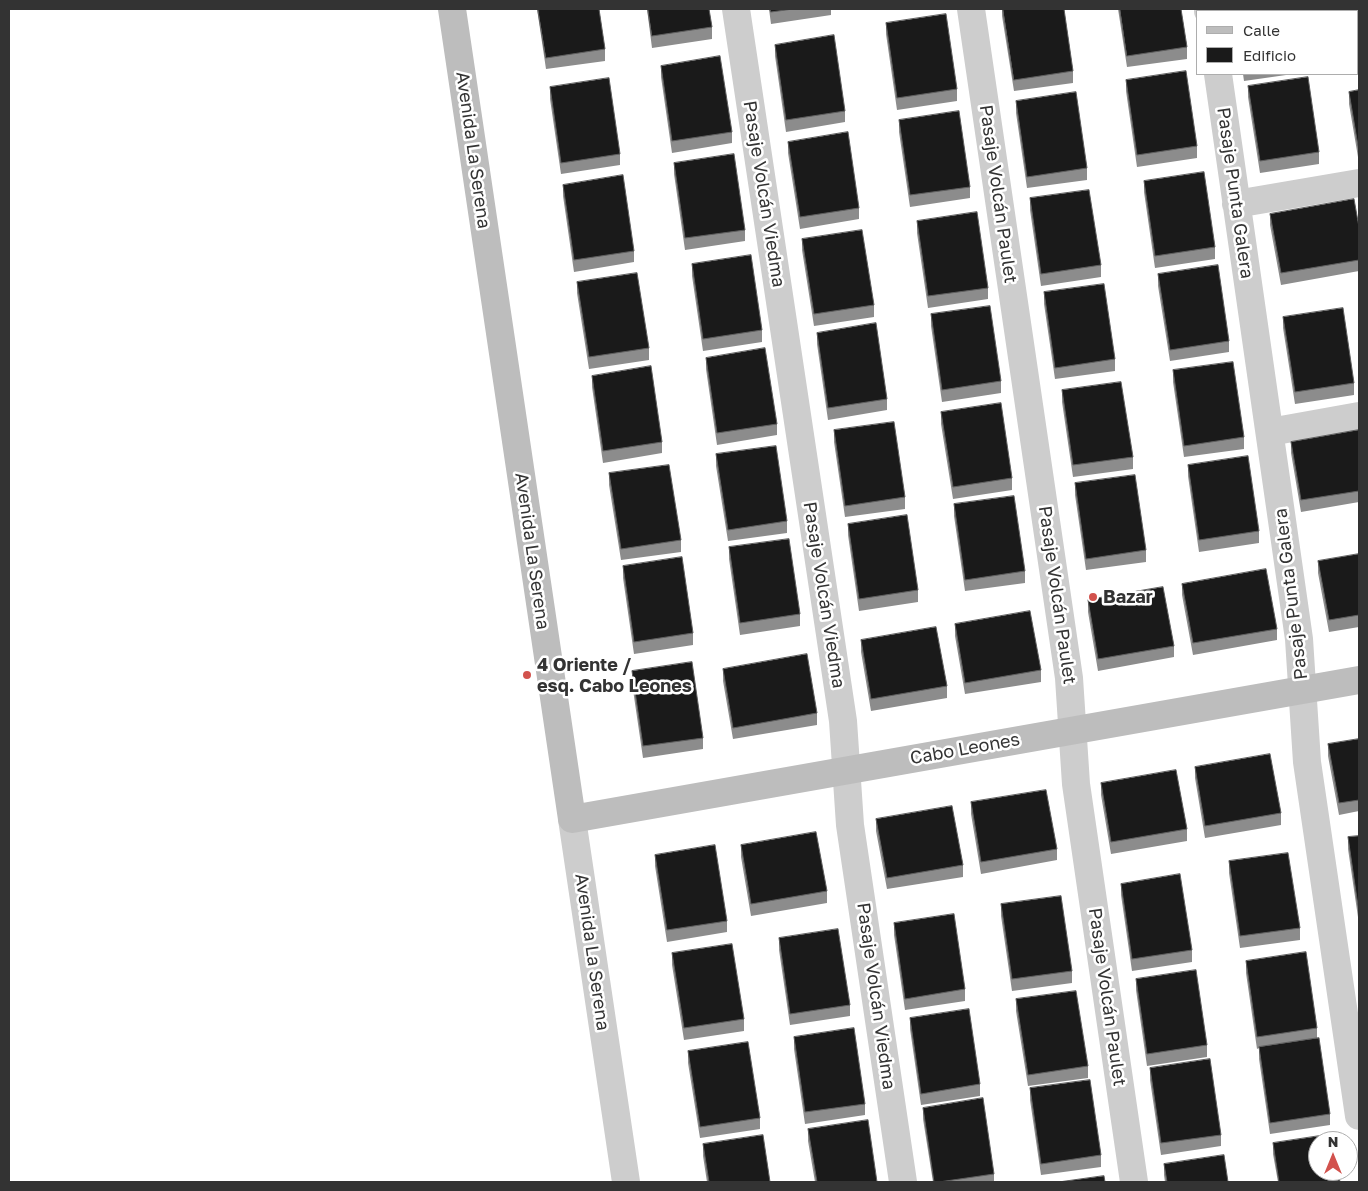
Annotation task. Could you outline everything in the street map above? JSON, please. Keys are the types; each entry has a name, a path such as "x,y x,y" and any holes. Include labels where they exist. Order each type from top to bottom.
{"street":[{"name":"Avenida La Serena","path":"452,9 626,1182"},
{"name":"Pasaje Volcán Viedma","path":"736,9 843,721 850,825 903,1182"},
{"name":"Pasaje Volcán Paulet","path":"971,9 1069,678 1076,784 1134,1182"},
{"name":"Pasaje Punta Galera","path":"1218,75 1300,639 1307,762 1359,1116"},
{"path":"1236,204 1359,183"},
{"path":"1270,432 1359,416"},
{"name":"Cabo Leones","path":"572,819 1359,680"}],"building":[{"path":"538,9 599,9 605,49 546,58"},
{"path":"648,9 709,9 712,27 652,36"},
{"path":"770,9 793,9 771,12"},
{"path":"1003,9 1064,9 1073,71 1014,80"},
{"path":"1120,9 1181,9 1187,47 1127,56"},
{"path":"1235,9 1296,10 1236,10"},
{"path":"1359,9 1359,37 1358,10 1336,10"},
{"path":"946,14 957,89 897,98 886,23"},
{"path":"834,35 845,111 786,120 775,45"},
{"path":"720,56 732,132 672,141 661,66"},
{"path":"1186,71 1197,146 1137,155 1126,80"},
{"path":"1308,77 1319,152 1260,161 1248,86"},
{"path":"609,78 620,154 561,163 550,87"},
{"path":"1359,90 1359,152 1349,92"},
{"path":"1076,92 1087,168 1027,177 1016,101"},
{"path":"959,111 970,187 910,195 899,120"},
{"path":"848,132 859,208 800,217 788,142"},
{"path":"734,154 745,230 685,238 674,163"},
{"path":"1204,172 1215,247 1155,256 1144,181"},
{"path":"623,175 634,251 574,260 563,185"},
{"path":"1089,190 1101,265 1041,274 1030,198"},
{"path":"1354,199 1359,227 1359,260 1281,273 1270,214"},
{"path":"977,212 988,288 928,296 917,221"},
{"path":"862,230 874,305 814,314 802,239"},
{"path":"751,255 762,330 703,339 692,264"},
{"path":"1218,265 1229,341 1170,350 1158,274"},
{"path":"637,273 649,348 589,357 577,282"},
{"path":"1104,284 1115,359 1055,368 1044,292"},
{"path":"990,306 1001,381 942,390 931,314"},
{"path":"1343,308 1354,383 1295,392 1283,317"},
{"path":"876,323 887,399 828,408 817,333"},
{"path":"765,348 777,424 717,433 706,358"},
{"path":"1233,362 1244,437 1184,446 1173,370"},
{"path":"651,366 662,442 603,451 592,376"},
{"path":"1121,382 1133,457 1073,465 1062,390"},
{"path":"1001,403 1012,478 953,487 941,412"},
{"path":"894,422 905,497 845,506 834,430"},
{"path":"1359,430 1359,491 1301,500 1291,442"},
{"path":"776,446 787,521 728,530 716,454"},
{"path":"1248,456 1259,531 1199,540 1188,465"},
{"path":"669,465 681,540 621,549 609,473"},
{"path":"1135,475 1146,550 1086,559 1075,483"},
{"path":"1014,496 1025,571 965,580 954,504"},
{"path":"907,515 918,590 859,599 848,524"},
{"path":"789,539 800,614 740,623 729,547"},
{"path":"1359,554 1359,615 1329,620 1318,561"},
{"path":"682,557 693,633 634,642 623,566"},
{"path":"1266,569 1277,629 1193,643 1182,584"},
{"path":"1163,587 1174,646 1098,659 1088,600"},
{"path":"1030,611 1041,670 965,683 955,624"},
{"path":"936,627 947,686 871,699 861,640"},
{"path":"807,654 817,713 733,728 723,669"},
{"path":"692,662 703,738 643,746 632,671"},
{"path":"1359,739 1359,800 1339,803 1328,744"},
{"path":"1270,754 1281,813 1205,826 1195,767"},
{"path":"1176,770 1187,829 1111,842 1101,783"},
{"path":"1046,790 1057,849 981,862 971,802"},
{"path":"952,806 963,865 887,878 876,819"},
{"path":"816,832 827,891 751,904 741,845"},
{"path":"1359,836 1359,913 1348,837"},
{"path":"715,845 727,921 667,930 655,855"},
{"path":"1288,853 1300,928 1240,936 1229,861"},
{"path":"1180,874 1192,950 1132,959 1121,884"},
{"path":"1061,896 1072,971 1012,979 1001,904"},
{"path":"954,914 965,989 905,999 894,923"},
{"path":"838,929 850,1005 790,1014 779,938"},
{"path":"732,944 744,1019 684,1028 672,953"},
{"path":"1306,952 1317,1028 1257,1037 1246,961"},
{"path":"1196,970 1207,1045 1147,1054 1136,979"},
{"path":"1076,991 1088,1066 1028,1075 1016,999"},
{"path":"969,1009 980,1084 921,1094 910,1018"},
{"path":"854,1028 865,1104 805,1112 794,1037"},
{"path":"1319,1038 1330,1114 1270,1123 1259,1047"},
{"path":"748,1042 760,1118 700,1127 688,1051"},
{"path":"1210,1059 1221,1135 1161,1143 1150,1068"},
{"path":"1090,1080 1101,1155 1041,1164 1030,1088"},
{"path":"983,1098 994,1174 934,1182 923,1108"},
{"path":"868,1120 877,1182 817,1182 808,1129"},
{"path":"763,1135 770,1182 709,1182 703,1144"},
{"path":"1308,1138 1308,1181 1340,1182 1279,1182 1273,1143"},
{"path":"1224,1155 1228,1182 1167,1182 1164,1164"},
{"path":"1104,1176 1105,1182 1059,1182"}],"place":[{"name":"Bazar","path":"1093,597"},
{"name":"4 Oriente / esq. Cabo Leones","path":"527,675"}]}
